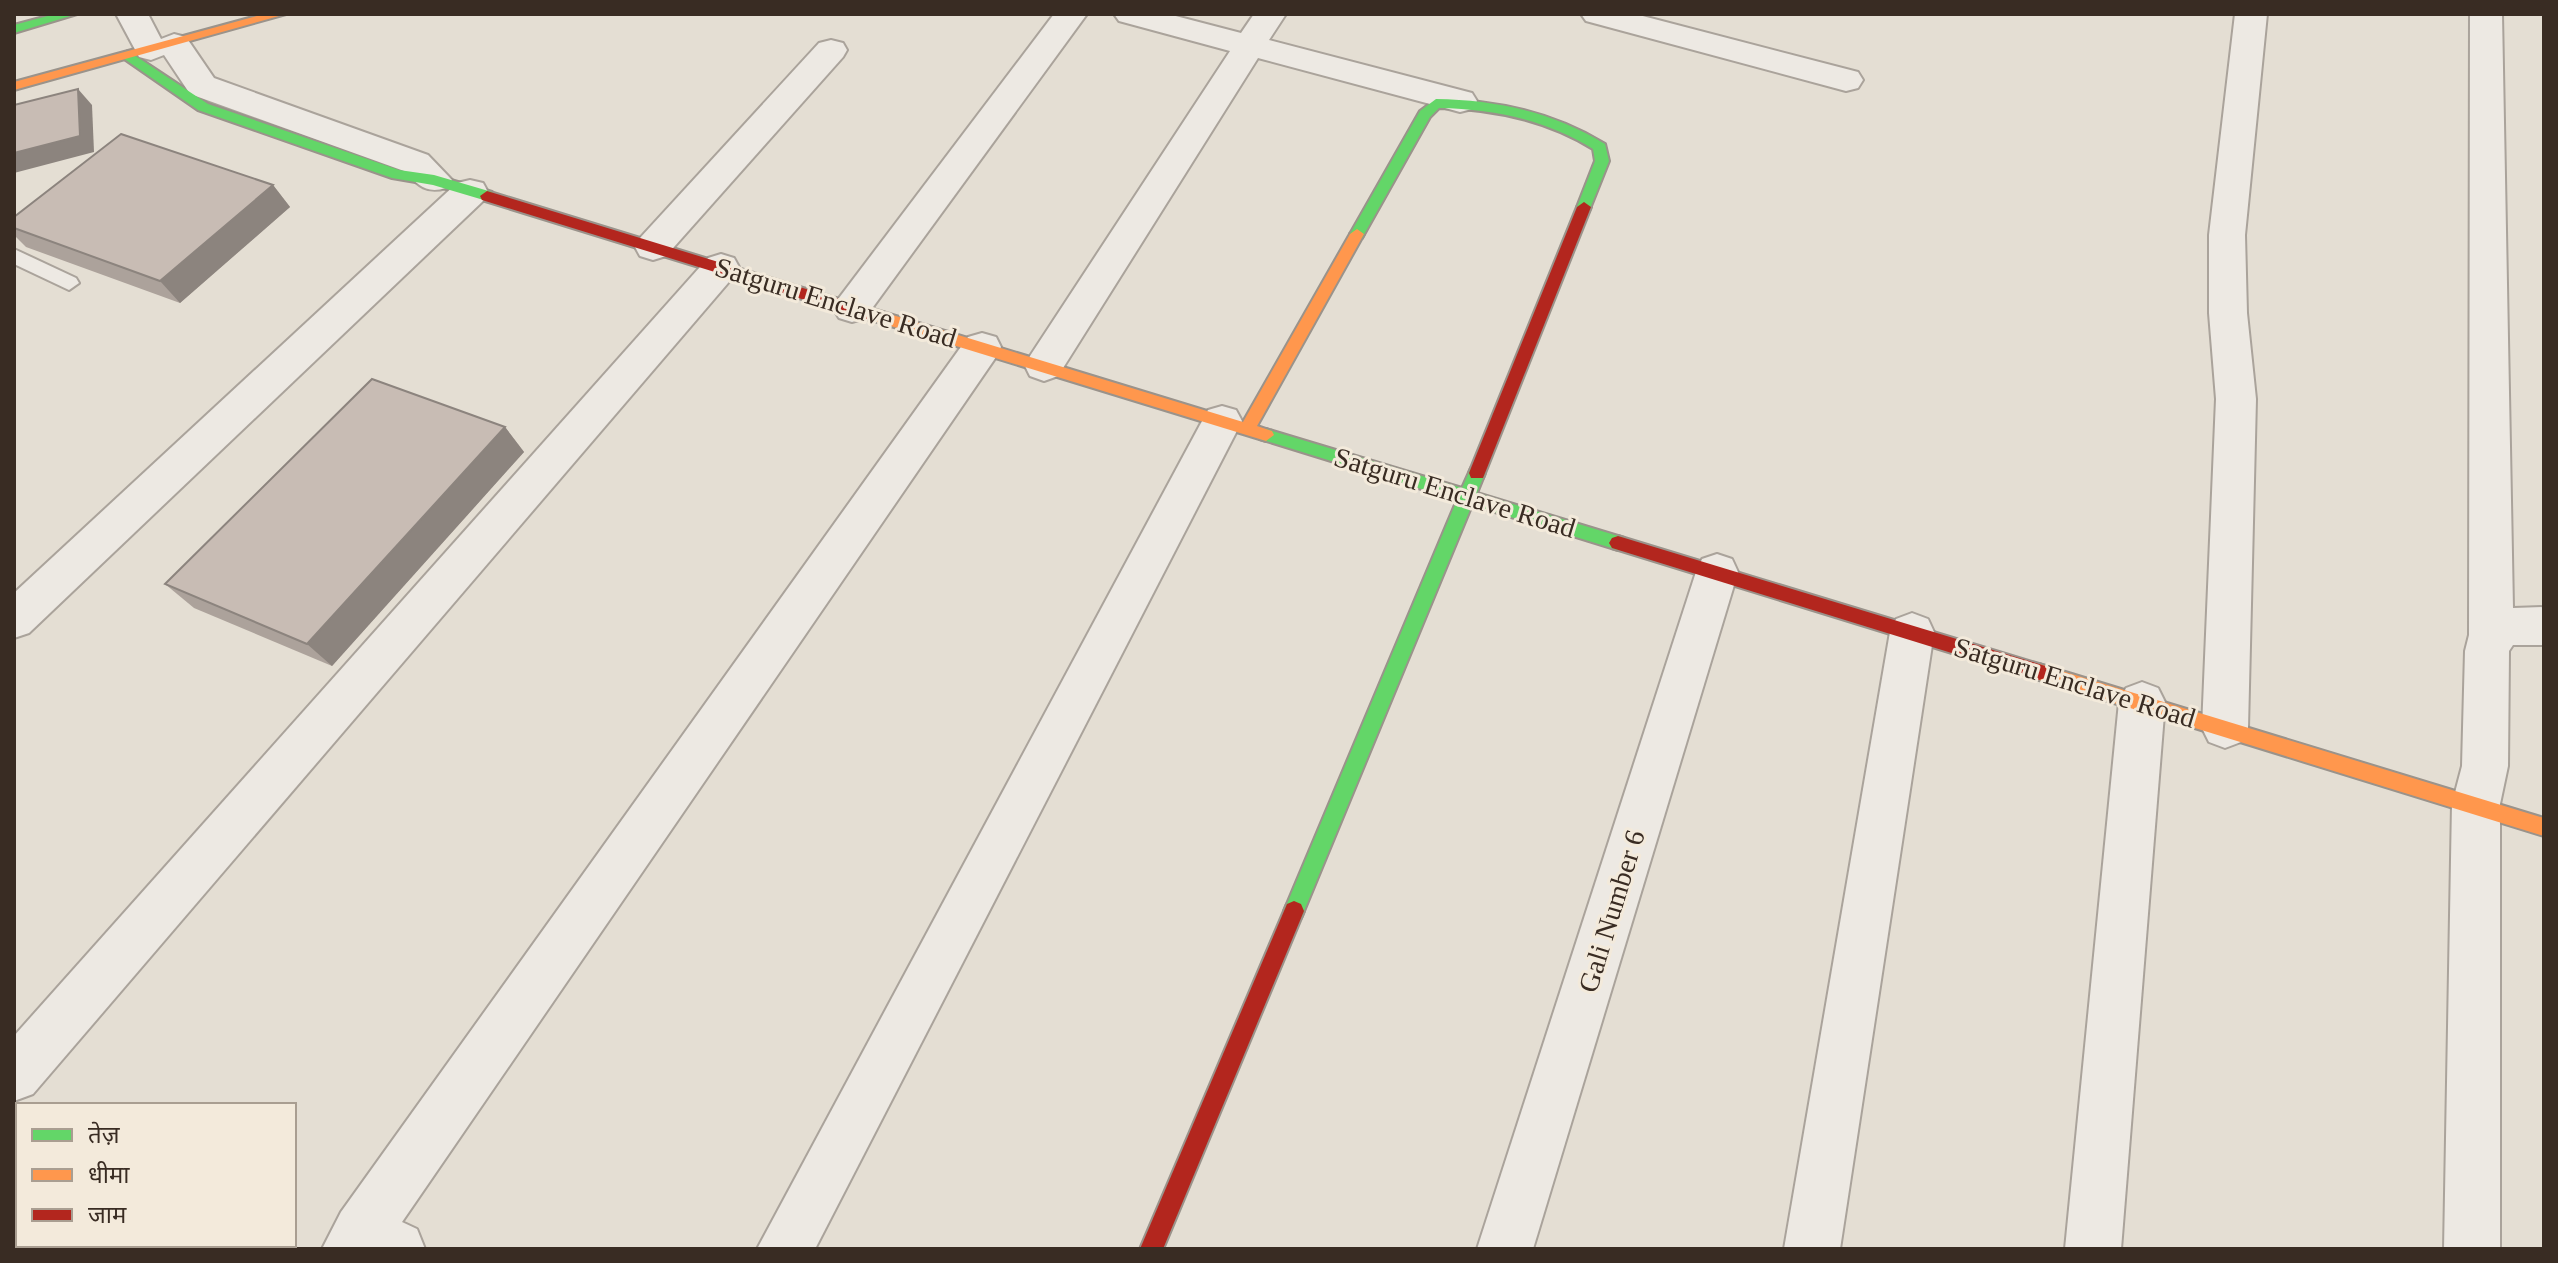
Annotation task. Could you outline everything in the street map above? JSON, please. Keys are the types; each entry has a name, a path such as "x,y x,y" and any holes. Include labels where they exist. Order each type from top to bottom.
{"street":[{"path":"25,23 70,14"},
{"path":"132,14 151,50"},
{"path":"14,86 279,14"},
{"path":"852,308 1071,14"},
{"path":"1130,14 1580,133 1600,147 1602,161 1537,332 1494,424 1469,497 1151,1249"},
{"path":"1044,366 1270,14"},
{"path":"1597,14 1846,80"},
{"path":"2225,728 2236,399 2228,313 2227,235 2251,14"},
{"path":"2472,1249 2476,804 2485,766 2487,651 2491,635 2486,14"},
{"name":"Satguru Enclave Road","path":"151,50 189,72 202,86 416,163 452,186"},
{"name":"Satguru Enclave Road","path":"151,50 203,107 397,175 452,186 721,267 2544,827"},
{"path":"653,247 831,50"},
{"path":"785,1249 1235,425 1425,114 1436,103 1460,101"},
{"path":"14,620 452,186"},
{"path":"14,1075 721,267"},
{"path":"369,1243 982,347"},
{"name":"Gali Number 6","path":"1505,1249 1717,572"},
{"path":"2491,635 2510,627 2544,626"},
{"path":"1812,1249 1912,632"},
{"path":"2093,1249 2142,702"}],"lane":[{"path":"14,256 69,283"}],"building":[{"path":"78,89 80,136 14,153 14,105"},
{"path":"121,134 273,185 160,281 14,228 14,217"},
{"path":"372,379 505,427 307,644 165,584"}],"traffic: fast":[{"path":"14,29 70,14"},
{"path":"128,55 203,107 397,175 434,180 487,196"},
{"path":"1357,234 1425,114 1436,103 1478,105 1522,113 1563,127 1600,147 1602,161 1584,207"},
{"path":"1266,435 1618,543"},
{"path":"1294,911 1477,473"}],"traffic: slow":[{"path":"14,86 279,14"},
{"path":"1247,429 1357,234"},
{"path":"873,315 1266,435"},
{"path":"2039,672 2544,827"}],"traffic: jam":[{"path":"487,196 873,315"},
{"path":"1477,473 1584,207"},
{"path":"1618,543 2039,672"},
{"path":"1151,1249 1294,911"}]}
